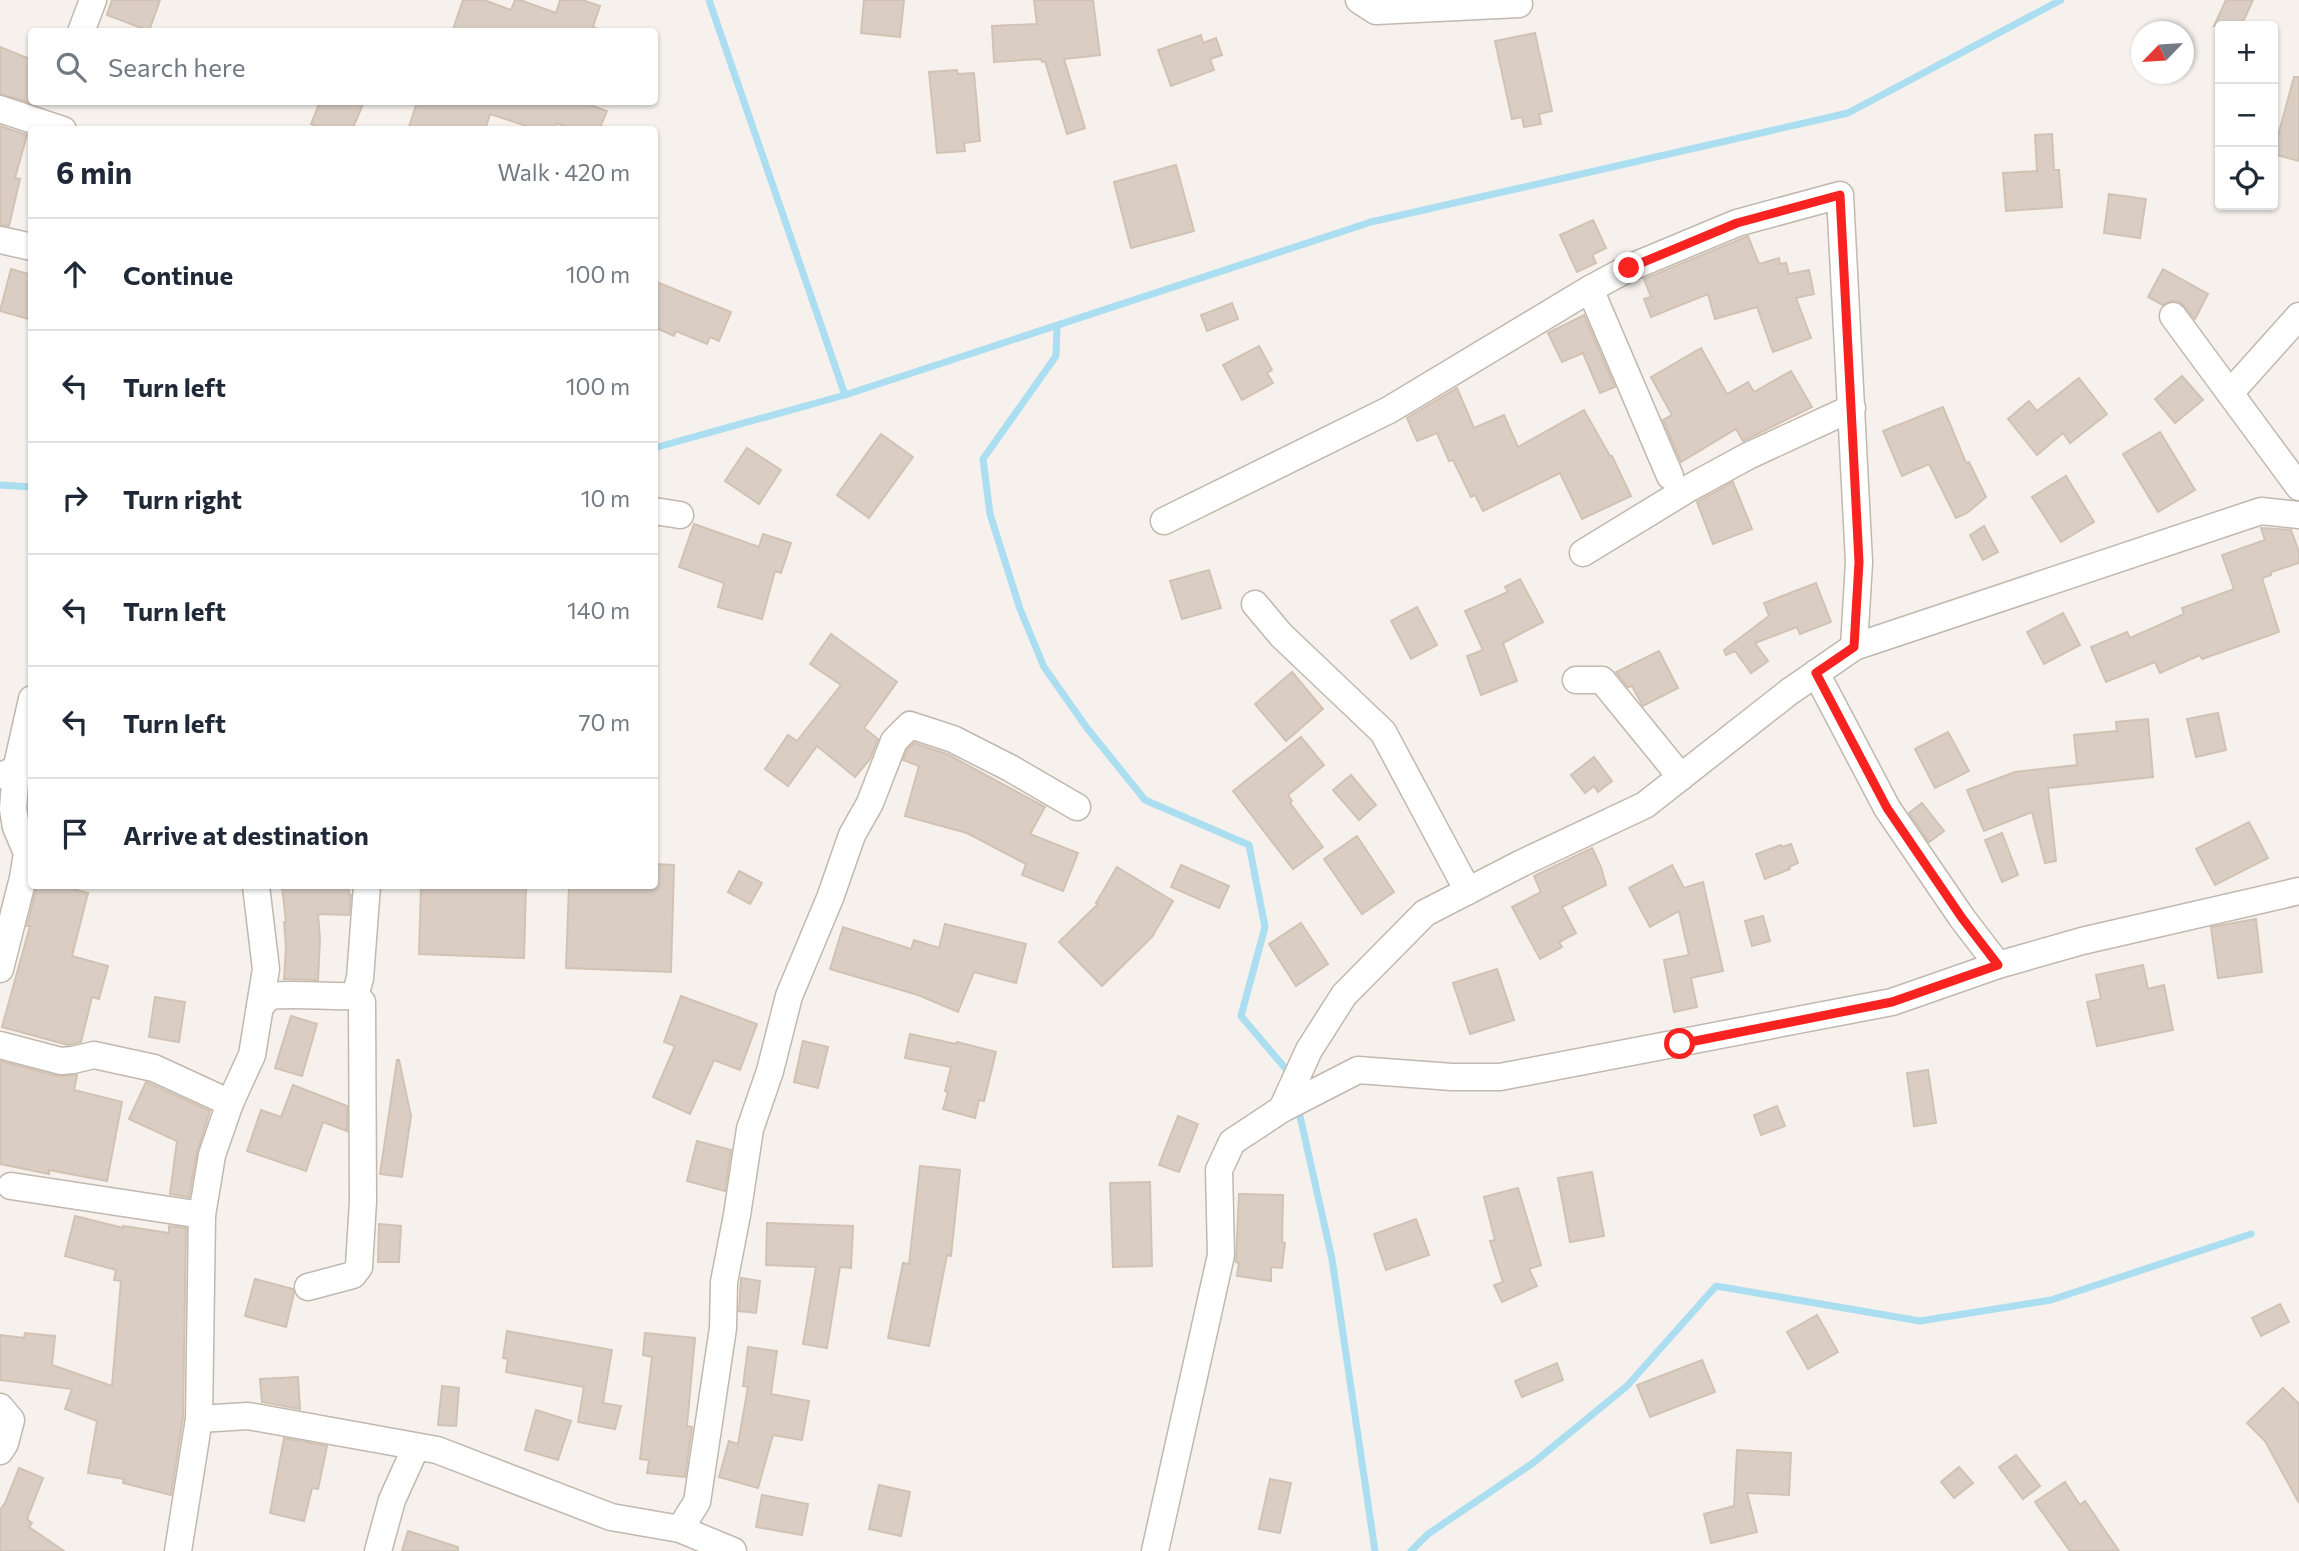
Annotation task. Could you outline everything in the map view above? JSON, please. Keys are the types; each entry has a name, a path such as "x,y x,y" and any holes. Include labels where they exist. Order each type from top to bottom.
{"street":[{"path":"82,28 93,0"},
{"path":"1359,0 1376,11 1519,4"},
{"path":"0,109 53,118"},
{"path":"1164,521 1389,410 1629,268 1737,223 1840,195 1859,562 1854,647"},
{"path":"0,240 28,246"},
{"path":"1590,289 1670,476"},
{"path":"2173,316 2299,487"},
{"path":"2230,393 2299,316"},
{"path":"1583,553 1748,456 1852,408"},
{"path":"1282,1109 1309,1050 1344,995 1425,913 1645,805 1789,692 1854,647 2261,511 2299,515"},
{"path":"1255,604 1281,635 1383,732 1468,891"},
{"path":"1816,673 1887,808 1962,918 1998,965"},
{"path":"1576,680 1602,680 1681,777"},
{"path":"0,969 27,853 16,827 8,772 28,711"},
{"path":"680,1529 697,1502 723,1328 724,1282 750,1129 770,1071 789,996 830,898 852,835 870,803 894,741 910,725 953,739 1077,807"},
{"path":"178,1551 199,1419 202,1215 212,1155 230,1103 252,1055 266,969 256,889"},
{"path":"355,996 360,978 367,889"},
{"path":"1155,1551 1221,1255 1219,1170 1232,1142 1282,1109 1358,1070 1500,1077 1892,1002 1998,965 2096,938 2299,891"},
{"path":"260,1007 269,996 285,994 355,996 362,1002 364,1122 359,1267 353,1275 308,1287"},
{"path":"0,1045 61,1061 94,1055 154,1068 230,1103"},
{"path":"11,1186 202,1215"},
{"path":"0,1407 11,1420 0,1451"},
{"path":"199,1419 248,1416 437,1450 611,1517 680,1529 733,1551"},
{"path":"378,1551 392,1500 416,1447"}],"building":[{"path":"112,0 160,0 150,28 141,28 107,15"},
{"path":"463,0 484,0 511,10 515,0 520,0 556,13 560,0 582,0 600,6 593,27 595,28 453,28"},
{"path":"864,0 904,0 900,37 861,33"},
{"path":"1034,0 1093,0 1100,55 1064,59 1085,128 1067,134 1045,61 994,62 992,26 1037,24"},
{"path":"2226,0 2253,0 2243,21 2216,21"},
{"path":"1535,33 1552,111 1539,114 1541,124 1524,127 1522,117 1512,119 1495,41"},
{"path":"1201,35 1203,43 1216,38 1222,55 1210,59 1214,70 1171,86 1158,50"},
{"path":"0,47 28,58 28,102 0,94"},
{"path":"957,70 958,74 974,73 980,141 964,143 965,151 937,153 929,72"},
{"path":"2294,77 2299,77 2299,161 2278,155 2278,136"},
{"path":"319,105 363,105 354,126 311,124"},
{"path":"416,105 590,105 607,111 601,126 564,126 557,123 556,126 527,126 490,114 486,126 409,126"},
{"path":"0,126 27,135 15,178 20,179 9,226 0,225"},
{"path":"2052,134 2054,170 2059,170 2062,207 2006,211 2003,173 2037,171 2035,135"},
{"path":"1176,165 1194,231 1131,248 1114,182"},
{"path":"2109,194 2146,199 2140,238 2104,233"},
{"path":"1593,220 1606,248 1592,255 1596,263 1577,272 1560,235"},
{"path":"1748,236 1759,264 1779,258 1780,264 1786,263 1789,274 1809,270 1814,294 1796,298 1811,338 1773,352 1757,307 1715,319 1708,294 1651,317 1644,299 1651,297 1644,279"},
{"path":"11,269 28,274 28,319 0,311"},
{"path":"2163,269 2208,294 2195,319 2180,302 2171,301 2163,305 2148,297"},
{"path":"658,283 731,312 719,341 710,337 707,344 676,331 674,336 658,329"},
{"path":"1232,303 1238,319 1207,331 1201,315"},
{"path":"1584,315 1615,387 1600,393 1583,353 1562,362 1548,333"},
{"path":"1259,346 1272,370 1267,373 1273,383 1242,400 1223,365"},
{"path":"1701,348 1727,394 1748,382 1754,392 1791,371 1812,407 1743,441 1736,429 1681,462 1663,420 1672,415 1651,377"},
{"path":"2182,376 2203,400 2175,423 2155,399"},
{"path":"2079,378 2107,414 2070,443 2063,433 2037,455 2008,419 2029,401 2037,411"},
{"path":"1457,388 1474,428 1504,415 1518,447 1584,410 1612,456 1631,496 1582,519 1560,473 1483,511 1475,495 1471,497 1453,460 1449,461 1437,433 1417,441 1407,418"},
{"path":"1943,407 1966,463 1969,462 1986,497 1967,513 1956,518 1929,464 1902,476 1883,431"},
{"path":"2160,432 2195,490 2158,512 2123,454"},
{"path":"881,434 913,457 869,518 837,495"},
{"path":"747,448 781,470 759,504 725,481"},
{"path":"2066,476 2094,522 2061,542 2032,497"},
{"path":"1733,482 1752,529 1713,544 1697,502"},
{"path":"694,524 759,547 763,534 791,543 781,573 775,571 762,619 718,607 724,583 679,567"},
{"path":"1984,526 1998,552 1983,560 1970,535"},
{"path":"2261,528 2291,530 2299,552 2299,563 2271,572 2271,575 2262,578 2279,632 2202,659 2200,655 2160,673 2155,662 2106,682 2091,647 2127,632 2130,638 2184,614 2182,608 2234,589 2222,555 2265,540"},
{"path":"1209,570 1221,608 1182,619 1170,581"},
{"path":"1520,579 1543,622 1503,643 1517,681 1481,695 1467,656 1483,650 1465,611 1508,592 1505,587"},
{"path":"1816,583 1831,622 1800,634 1797,627 1755,643 1768,661 1751,673 1735,651 1726,655 1724,650 1769,616 1764,603"},
{"path":"1417,607 1437,645 1411,659 1391,621"},
{"path":"2063,613 2080,645 2044,664 2027,632"},
{"path":"831,634 897,682 864,728 878,739 870,759 855,777 817,746 788,786 765,769 788,735 797,741 841,685 810,664"},
{"path":"1659,651 1678,688 1643,706 1632,686 1628,687 1616,672"},
{"path":"1292,672 1323,709 1286,741 1255,704"},
{"path":"2218,713 2226,750 2196,757 2187,719"},
{"path":"2148,719 2153,777 2048,788 2056,861 2045,863 2032,812 1984,831 1967,790 2015,772 2077,765 2074,735 2117,731 2116,722"},
{"path":"1948,732 1969,771 1935,788 1915,749"},
{"path":"1301,737 1324,765 1288,795 1292,801 1290,803 1323,847 1293,869 1233,791"},
{"path":"914,743 947,754 1045,807 1030,834 1078,853 1063,891 1022,875 1026,864 967,833 905,816 919,766 903,760"},
{"path":"1594,757 1612,781 1598,792 1594,786 1585,793 1571,775"},
{"path":"1351,775 1376,805 1359,820 1333,790"},
{"path":"1922,803 1944,831 1929,842 1909,813"},
{"path":"2249,822 2268,858 2215,885 2196,849"},
{"path":"2002,833 2018,875 2002,882 1985,840"},
{"path":"1357,836 1394,892 1362,914 1324,859"},
{"path":"1791,844 1798,863 1765,879 1756,854"},
{"path":"1592,848 1606,885 1562,907 1576,933 1559,942 1562,947 1540,959 1512,907 1541,892 1534,876"},
{"path":"658,864 674,865 671,972 566,968 569,889 658,889"},
{"path":"1181,865 1229,886 1219,908 1171,887"},
{"path":"1672,865 1684,888 1703,882 1723,971 1691,978 1697,1007 1674,1012 1664,960 1689,955 1679,911 1650,927 1629,888"},
{"path":"1117,867 1173,901 1152,937 1102,986 1059,942 1098,904 1096,903"},
{"path":"739,871 762,883 750,904 728,892"},
{"path":"36,889 73,889 88,893 72,956 108,966 99,999 92,997 81,1042 68,1045 2,1027 30,926 27,926"},
{"path":"282,889 348,889 351,895 349,915 318,914 318,980 284,979 286,922"},
{"path":"421,889 526,889 524,958 419,954"},
{"path":"1763,916 1770,941 1752,946 1745,921"},
{"path":"2256,919 2262,972 2218,978 2211,927"},
{"path":"1301,923 1328,964 1296,986 1269,944"},
{"path":"945,924 1026,944 1016,983 974,972 958,1012 918,995 830,969 843,927 911,949 914,940 939,948"},
{"path":"2143,965 2148,989 2164,985 2173,1030 2097,1046 2087,1002 2101,999 2096,975"},
{"path":"1497,969 1514,1020 1470,1034 1453,983"},
{"path":"681,996 757,1024 740,1070 714,1060 690,1114 653,1097 675,1046 664,1042"},
{"path":"155,997 185,1002 179,1042 149,1037"},
{"path":"291,1016 317,1024 302,1076 275,1068"},
{"path":"910,1034 996,1052 984,1101 979,1100 975,1118 943,1109 951,1067 905,1058"},
{"path":"803,1041 828,1047 818,1088 794,1082"},
{"path":"397,1060 411,1116 402,1177 380,1174"},
{"path":"0,1061 57,1076 77,1075 74,1090 122,1102 107,1181 49,1170 49,1174 0,1164"},
{"path":"1928,1070 1936,1123 1914,1126 1907,1073"},
{"path":"146,1082 210,1111 197,1152 189,1197 170,1194 177,1141 129,1119"},
{"path":"293,1085 347,1106 347,1131 323,1122 306,1171 247,1151 261,1110 281,1117"},
{"path":"1777,1106 1785,1126 1761,1135 1754,1115"},
{"path":"1178,1116 1198,1124 1179,1172 1159,1165"},
{"path":"697,1141 731,1150 725,1191 687,1181"},
{"path":"920,1166 960,1170 951,1256 947,1255 929,1346 888,1338 903,1263 909,1264"},
{"path":"1592,1172 1604,1236 1570,1242 1558,1178"},
{"path":"1150,1182 1152,1266 1113,1267 1110,1183"},
{"path":"1518,1188 1541,1265 1529,1269 1537,1286 1502,1302 1494,1285 1503,1282 1490,1241 1495,1240 1484,1197"},
{"path":"1239,1194 1283,1195 1282,1242 1285,1243 1282,1268 1271,1267 1271,1281 1237,1276"},
{"path":"75,1216 123,1228 169,1233 169,1226 186,1228 183,1418 171,1495 123,1483 124,1479 88,1473 97,1421 65,1409 72,1389 0,1380 0,1335 24,1338 25,1333 55,1336 52,1365 112,1386 121,1281 114,1280 116,1270 65,1256"},
{"path":"1416,1219 1429,1255 1386,1270 1374,1234"},
{"path":"767,1223 853,1226 851,1268 840,1267 827,1348 803,1344 816,1267 766,1265"},
{"path":"379,1224 401,1226 399,1262 378,1262"},
{"path":"741,1278 760,1281 756,1313 739,1311"},
{"path":"255,1279 293,1289 286,1327 245,1316"},
{"path":"2280,1304 2289,1322 2261,1336 2252,1318"},
{"path":"1817,1315 1838,1352 1808,1369 1787,1332"},
{"path":"507,1331 612,1350 603,1403 621,1406 615,1429 578,1422 584,1387 506,1372 508,1359 503,1358"},
{"path":"645,1333 695,1338 687,1426 692,1427 685,1477 647,1473 649,1460 640,1459 652,1357 643,1355"},
{"path":"748,1347 777,1351 771,1394 809,1401 802,1440 773,1435 758,1488 719,1477 729,1441 738,1444 748,1387 743,1386"},
{"path":"1702,1360 1715,1392 1650,1417 1637,1385"},
{"path":"1557,1363 1563,1380 1522,1397 1515,1381"},
{"path":"298,1377 300,1409 262,1402 260,1379"},
{"path":"442,1386 459,1388 456,1426 438,1425"},
{"path":"2283,1388 2299,1404 2299,1503 2265,1441 2247,1423"},
{"path":"536,1410 571,1421 558,1460 525,1450"},
{"path":"284,1438 327,1446 318,1489 312,1488 304,1521 270,1513"},
{"path":"1737,1450 1791,1453 1789,1495 1747,1493 1757,1532 1711,1543 1704,1514 1734,1506"},
{"path":"2016,1455 2040,1486 2023,1499 1999,1467"},
{"path":"1959,1467 1973,1483 1954,1498 1941,1482"},
{"path":"19,1468 43,1478 27,1519 32,1523 29,1527 64,1551 0,1551 0,1510"},
{"path":"1270,1479 1291,1483 1280,1533 1259,1529"},
{"path":"2065,1482 2080,1505 2085,1501 2119,1551 2070,1551 2035,1502"},
{"path":"879,1485 910,1492 901,1536 869,1529"},
{"path":"762,1495 808,1504 802,1535 756,1527"},
{"path":"408,1531 458,1547 458,1551 402,1551"}],"waterway":[{"path":"709,0 845,395"},
{"path":"658,447 845,395 1371,222 1848,113 2061,0"},
{"path":"1057,326 1056,356 983,459 990,514 1020,609 1044,667 1087,728 1145,800 1249,845 1265,927 1241,1016 1291,1075"},
{"path":"0,485 28,487"},
{"path":"1298,1107 1332,1259 1375,1551"},
{"path":"1411,1551 1428,1534 1533,1463 1627,1386 1716,1286 1920,1321 2051,1300 2251,1234"}],"route":[{"path":"1629,268 1737,223 1840,195 1859,562 1854,647 1816,673 1887,808 1962,918 1998,965 1892,1002 1680,1044"}]}
